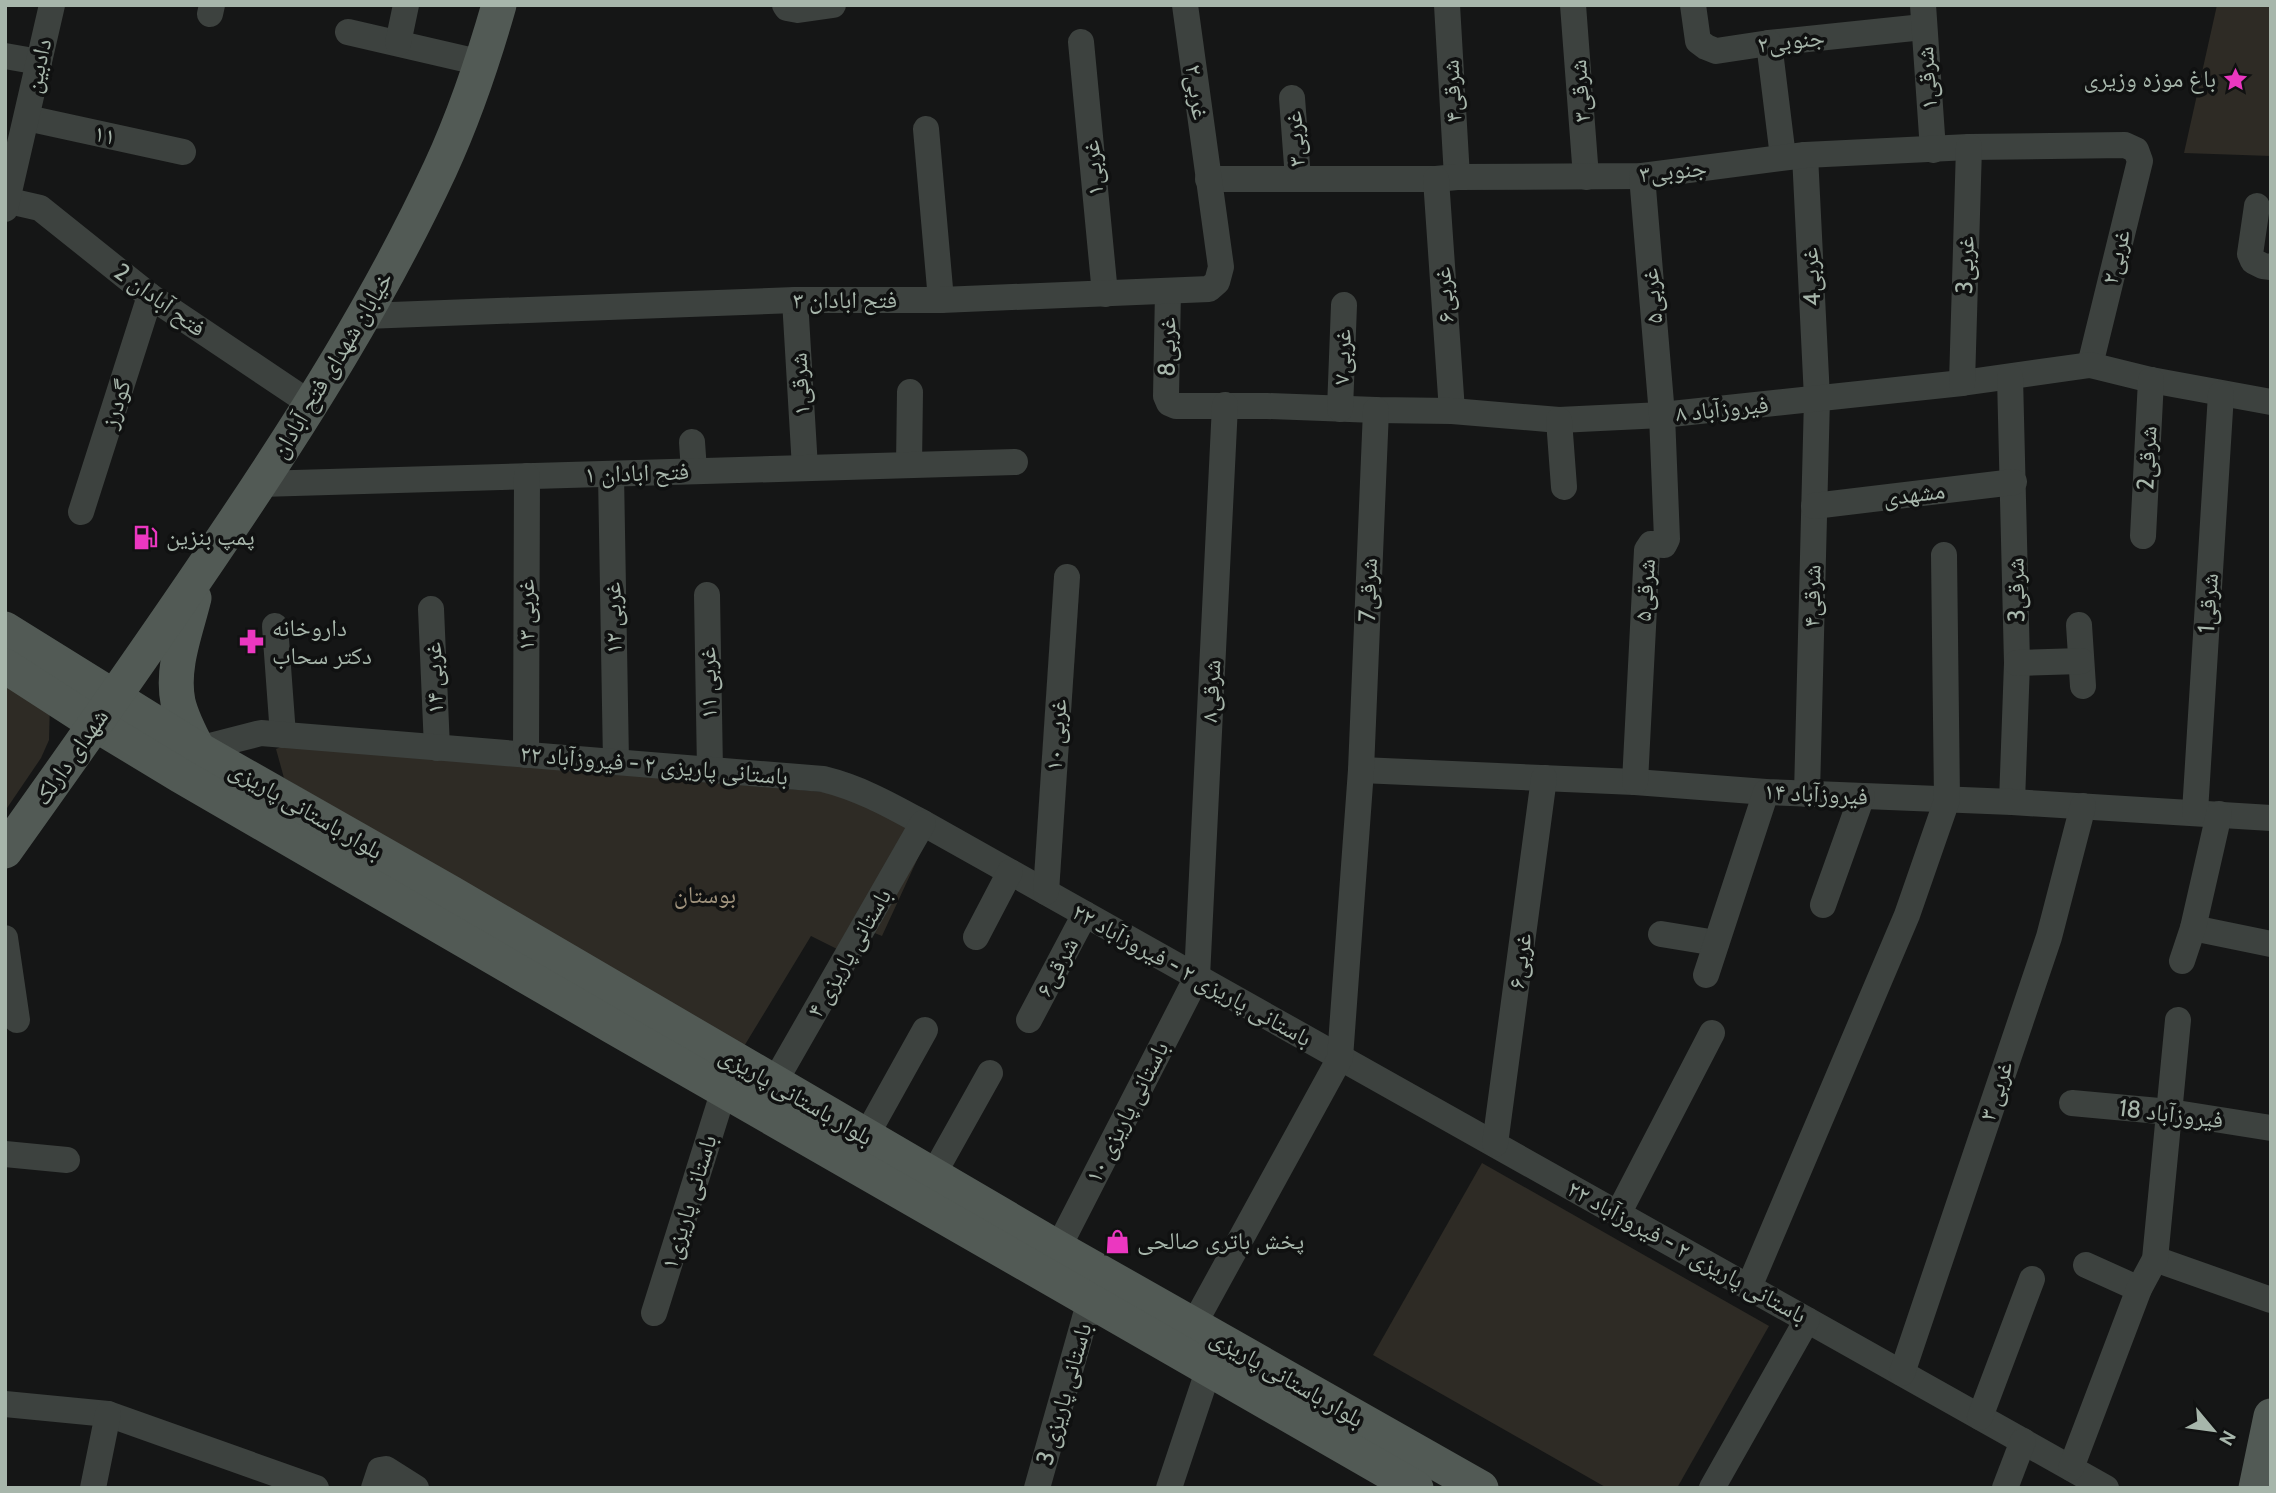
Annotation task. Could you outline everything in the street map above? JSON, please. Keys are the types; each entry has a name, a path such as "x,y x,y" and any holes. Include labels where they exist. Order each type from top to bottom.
{"main road":[{"name":"خیابان شهدای فتح آبادان","path":"104,711 260,484 365,316 441,167 482,63 499,5"},
{"path":"189,762 176,681 178,660 202,570"},
{"path":"5,629 104,711"},
{"path":"5,666 104,711"},
{"name":"بلوار باستانی پاریزی","path":"104,711 724,1090 1209,1368 1382,1479 1416,1488"},
{"name":"شهدای دارلک","path":"5,851 104,711"},
{"name":"بلوار باستانی پاریزی","path":"189,762 463,900 1058,1248 1481,1488"},
{"path":"2256,1488 2271,1416"}],"street":[{"name":"دادبین","path":"6,203 51,5"},
{"path":"398,43 406,5"},
{"path":"785,5 798,10 833,5"},
{"name":"غربی۲","path":"1185,5 1208,179"},
{"name":"شرقی۴","path":"1447,5 1447,178"},
{"name":"شرقی۳","path":"1573,5 1586,177"},
{"name":"جنوبی۲","path":"1693,5 1698,41 1716,51 1923,16"},
{"name":"شرقی۱","path":"1923,16 1933,150"},
{"path":"348,32 482,63"},
{"name":"غربی۱","path":"1081,42 1105,294"},
{"name":"غربی4","path":"1769,43 1794,156 1817,398"},
{"path":"5,56 39,62"},
{"name":"غربی۳","path":"1292,98 1298,179"},
{"name":"۱۱","path":"27,118 183,152"},
{"path":"926,129 941,300"},
{"name":"جنوبی۳","path":"1208,179 1642,176 1794,156 1969,148 2125,145 2136,150"},
{"name":"غربی3","path":"1962,383 1969,148"},
{"name":"غربی۲","path":"2090,365 2140,161 2136,150"},
{"name":"غربی۵","path":"1642,176 1662,415"},
{"name":"غربی۶","path":"1447,178 1452,411"},
{"name":"فتح ابادان ۳","path":"365,316 795,300 941,300 1209,289 1217,282 1221,267 1208,179"},
{"name":"فتح آبادان 2","path":"6,203 40,208 150,296 311,404"},
{"path":"2257,205 2250,254 2262,264"},
{"name":"غربی8","path":"1168,291 1166,396 1169,402"},
{"name":"گودرز","path":"81,512 150,296"},
{"name":"شرقی۱","path":"795,300 804,468"},
{"name":"غربی۷","path":"1340,409 1343,304"},
{"name":"فیروزآباد ۸","path":"1169,402 1176,406 1452,411 1559,420 1662,415 1962,383 2090,365 2151,380 2271,402"},
{"name":"شرقی3","path":"2010,377 2017,663 2012,802"},
{"name":"شرقی2","path":"2143,536 2151,380"},
{"path":"909,465 910,392"},
{"name":"شرقی1","path":"2182,961 2193,928 2207,813 2221,394"},
{"name":"شرقی۴","path":"1807,794 1817,398"},
{"name":"شرقی۸","path":"1196,977 1225,405"},
{"name":"شرقی7","path":"1340,1058 1361,770 1376,410"},
{"name":"شرقی۵","path":"1635,782 1647,550 1651,544 1664,545 1667,538 1662,415"},
{"path":"1559,420 1564,487"},
{"path":"692,442 694,471"},
{"name":"فتح ابادان ۱","path":"260,484 1015,462"},
{"name":"غربی ۱۲","path":"611,474 616,762"},
{"name":"غربی ۱۳","path":"526,755 527,476"},
{"name":"مشهدی","path":"1814,506 2014,482"},
{"path":"1749,1287 1908,915 1947,800 1944,555"},
{"name":"غربی ۱۰","path":"1046,892 1067,577"},
{"name":"غربی ۱۱","path":"707,596 710,770"},
{"name":"غربی ۱۴","path":"431,609 437,748"},
{"path":"2017,663 2082,674 2079,625"},
{"path":"275,626 283,735"},
{"name":"باستانی پاریزی ۲ - فیروزآباد ۲۲","path":"189,762 261,733 823,779 872,795 2099,1486"},
{"name":"فیروزآباد ۱۴","path":"1361,770 1635,782 1766,792 2012,802 2271,818"},
{"name":"غربی۶","path":"1495,1144 1544,778"},
{"path":"1706,975 1766,792"},
{"path":"1824,905 1862,796"},
{"name":"غربی ۳","path":"1902,1373 2049,937 2083,806"},
{"name":"باستانی پاریزی ۴","path":"774,1083 923,823"},
{"path":"976,937 1010,872"},
{"name":"شرقی۶","path":"1029,1020 1085,915"},
{"path":"2193,928 2271,944"},
{"path":"1661,934 1716,943"},
{"path":"5,938 17,1020"},
{"name":"باستانی پاریزی ۱۰","path":"1058,1248 1196,977"},
{"path":"2071,1468 2139,1289 2155,1259 2178,1020"},
{"path":"866,1136 925,1030"},
{"path":"1618,1214 1712,1033"},
{"path":"1194,1324 1340,1058"},
{"path":"933,1175 990,1073"},
{"name":"باستانی پاریزی۱","path":"654,1313 724,1090"},
{"name":"فیروزآباد 18","path":"2072,1103 2170,1112 2271,1128"},
{"path":"6,1157 67,1160"},
{"path":"2155,1259 2271,1300"},
{"path":"2086,1265 2139,1289"},
{"path":"1980,1417 2032,1279"},
{"name":"باستانی پاریزی 3","path":"1037,1488 1090,1300"},
{"path":"1712,1488 1807,1320"},
{"path":"1169,1488 1209,1368"},
{"path":"5,1404 108,1414 269,1479 316,1488"},
{"path":"93,1488 108,1414"},
{"path":"2005,1488 2023,1441"},
{"path":"374,1488 380,1470 386,1469 416,1488"}],"green space":[{"name":"باغ موزه وزیری","path":"2217,5 2271,5 2271,156 2184,153"},
{"path":"5,671 50,701 49,740 41,758 5,811"},
{"name":"بوستان","path":"288,744 823,792 850,798 928,836 882,936 860,927 845,953 811,936 743,1048 284,778 276,749"},
{"path":"1482,1163 1769,1326 1677,1488 1607,1488 1373,1355"}],"place":[{"name":"باغ موزه وزیری","path":"2236,79"},
{"name":"پمپ بنزین","path":"146,537"},
{"name":"داروخانه دکتر سحاب","path":"252,642"},
{"name":"پخش باتری صالحی","path":"1117,1241"}]}
